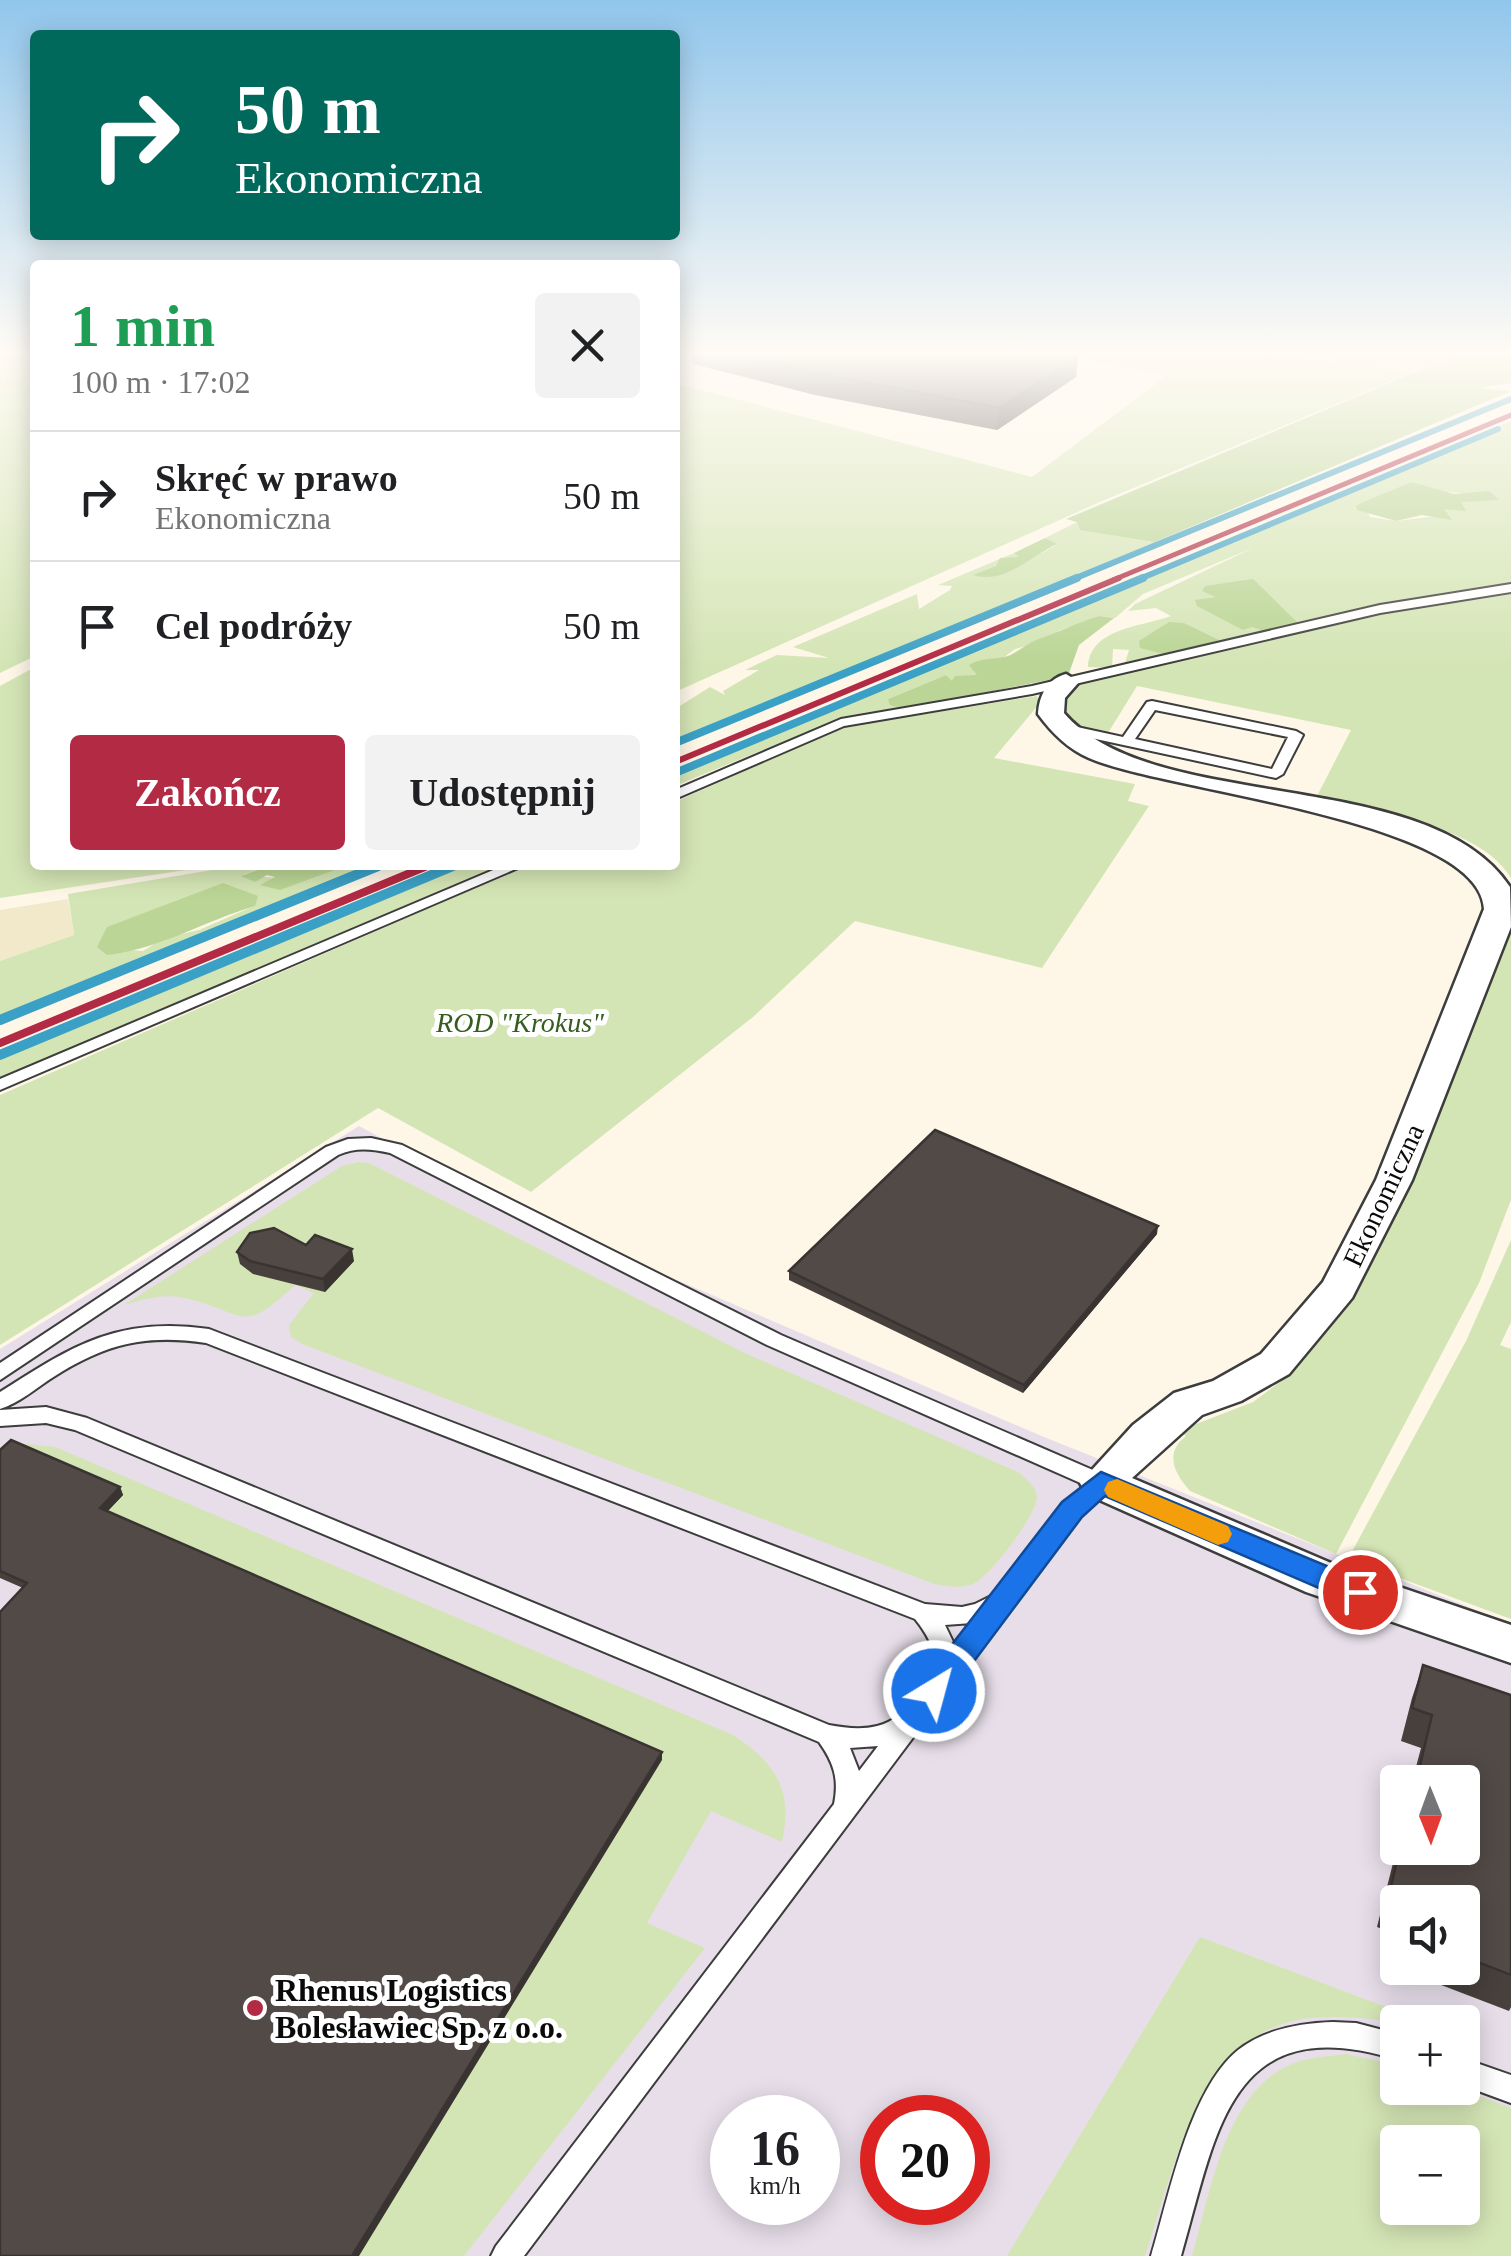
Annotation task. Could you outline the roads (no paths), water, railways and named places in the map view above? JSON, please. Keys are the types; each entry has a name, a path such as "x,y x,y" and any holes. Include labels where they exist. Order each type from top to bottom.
{"street":[{"path":"1062,729 1050,710 1054,692 1066,682"},
{"name":"Ekonomiczna","path":"1062,729 1104,755 1376,822 1438,843 1475,865 1499,898 1499,920 1394,1180 1338,1289 1275,1364 1227,1392 1188,1404 1148,1436 1101,1483"},
{"path":"1101,1483 1322,1579 1511,1644"}],"lane":[{"path":"680,793 841,723 1066,682 1380,609 1511,588"},
{"path":"1062,729 1276,774 1296,736 1152,704 1128,740"},
{"path":"0,1085 506,870"},
{"path":"0,1373 332,1151 350,1143 372,1142 396,1148 774,1340 1101,1483 1072,1509 506,2256"},
{"path":"0,1402 102,1340 158,1330 209,1336 923,1613 971,1615 992,1607 1008,1593"},
{"path":"0,1418 46,1414 80,1423 828,1735 853,1740 879,1736 902,1727 927,1702 944,1672 946,1652 939,1631 923,1613"},
{"path":"828,1735 844,1755 850,1778 848,1801 836,1822"},
{"path":"1166,2256 1208,2127 1233,2074 1264,2049 1302,2036 1370,2036 1380,2040"},
{"path":"1480,2078 1511,2089"}],"waterway":[{"path":"1071,580 1374,455"},
{"path":"1137,580 1435,455"},
{"path":"680,741 1077,578"},
{"path":"680,771 1143,578"},
{"path":"0,1020 368,870"},
{"path":"0,1055 443,870"}],"railway":[{"path":"1113,580 1414,455"},
{"path":"680,760 1119,578"},
{"path":"0,1043 417,870"}],"place":[{"name":"Rhenus Logistics Bolesławiec Sp. z o.o.","path":"255,2008"}],"park label":[{"name":"ROD \"Krokus\"","path":"520,1022"}]}
